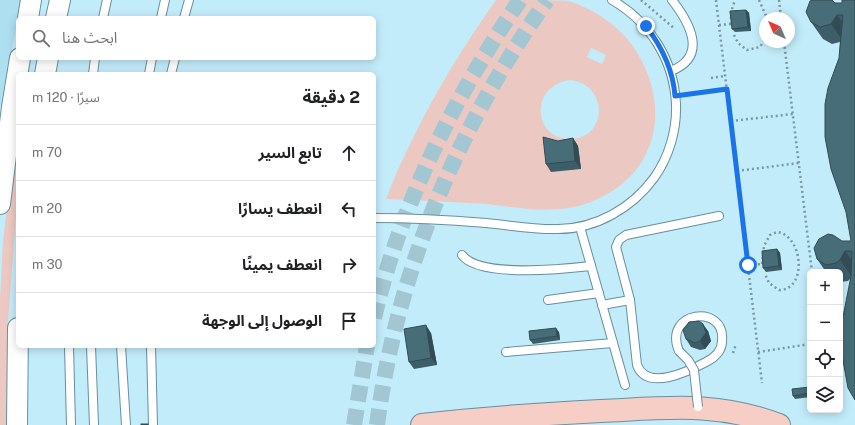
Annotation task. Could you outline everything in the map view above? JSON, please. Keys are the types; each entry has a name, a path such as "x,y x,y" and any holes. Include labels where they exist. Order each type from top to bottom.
{"main road":[{"path":"422,425 555,414 698,407 740,412 778,425"}],"street":[{"path":"28,16 31,0"},
{"path":"56,16 60,0"},
{"path":"18,72 20,60"},
{"path":"45,72 48,60"},
{"path":"0,204 16,82"},
{"path":"17,425 18,348"}],"lane":[{"path":"103,16 107,0"},
{"path":"161,16 165,0"},
{"path":"185,16 189,0"},
{"path":"376,218 441,219 560,229 580,227 608,217 623,208 648,185 666,155 672,139 675,122 675,96 671,71 665,55 646,26 633,14 612,0"},
{"path":"671,71 686,61 691,50 693,38 690,27 672,0"},
{"path":"93,72 96,60"},
{"path":"149,72 152,60"},
{"path":"172,72 174,60"},
{"path":"698,407 694,370 688,360 679,351 676,338 677,331 686,320 692,317 706,316 712,319 721,330 722,344 720,350 710,360 678,374 650,378 642,374 637,365 630,300 616,251 617,243 622,237 719,216"},
{"path":"580,227 625,385"},
{"path":"462,255 474,265 500,269 546,270 591,266"},
{"path":"548,300 599,293"},
{"path":"602,305 630,300"},
{"path":"506,352 613,343"},
{"path":"70,348 71,425"},
{"path":"91,348 94,425"},
{"path":"121,348 126,425"},
{"path":"151,348 153,425"}],"path":[{"path":"641,0 676,29"},
{"path":"716,0 762,383"},
{"path":"719,25 733,24 731,12 735,0"},
{"path":"759,0 764,12"},
{"path":"779,0 780,12"},
{"path":"734,34 738,43 748,50 759,47"},
{"path":"785,48 812,269"},
{"path":"711,78 725,76"},
{"path":"675,96 727,89"},
{"path":"731,121 793,114"},
{"path":"737,171 799,163"},
{"path":"748,265 764,264 764,246 767,237 777,232 787,236 796,250 798,260 798,270 794,283 788,289 779,290 769,283 765,274"},
{"path":"758,352 807,344"}],"shaded area":[{"path":"0,0 22,0 19,16 16,16 16,29 0,107"},
{"path":"496,0 569,1 587,8 604,18 626,37 645,68 653,91 655,114 652,137 644,158 631,176 612,191 588,203 562,209 537,210 486,204 386,199 409,147 435,96 449,71","holes":["591,48 606,55 602,64 587,57","570,80 583,84 592,91 597,101 599,111 597,122 591,130 582,137 570,139 557,137 548,130 543,122 541,111 542,101 548,91 557,84"]},
{"path":"16,131 16,216 8,322 7,425 0,425 0,299 3,241"}],"building":[{"path":"832,0 835,3 842,3 842,0 855,0 855,400 848,388 843,360 843,317 851,276 852,251 845,251 840,260 836,263 826,265 817,259 814,248 819,239 828,234 833,235 842,241 851,241 846,212 831,169 825,137 825,104 828,88 839,58 843,15 837,15 831,24 820,27 811,22 806,12 810,1"},
{"path":"746,10 748,27 732,29 730,11"},
{"path":"543,137 558,141 573,138 575,161 546,164"},
{"path":"777,249 779,266 763,268 762,251"},
{"path":"699,321 703,324 706,333 700,341 695,343 686,339 683,330 689,322"},
{"path":"426,325 431,358 409,362 404,329"},
{"path":"556,328 557,336 530,340 529,331"},
{"path":"807,387 807,394 793,396 792,389"}],"tunnel":[{"path":"376,310 385,276 399,234 432,153 473,75 520,0"},
{"path":"377,425 386,367 399,311 416,256 436,202 459,149 486,98 515,48 547,0"},
{"path":"354,425 367,348"}],"route":[{"path":"646,26 665,55 671,71 675,88 675,96 727,89 748,265"}]}
